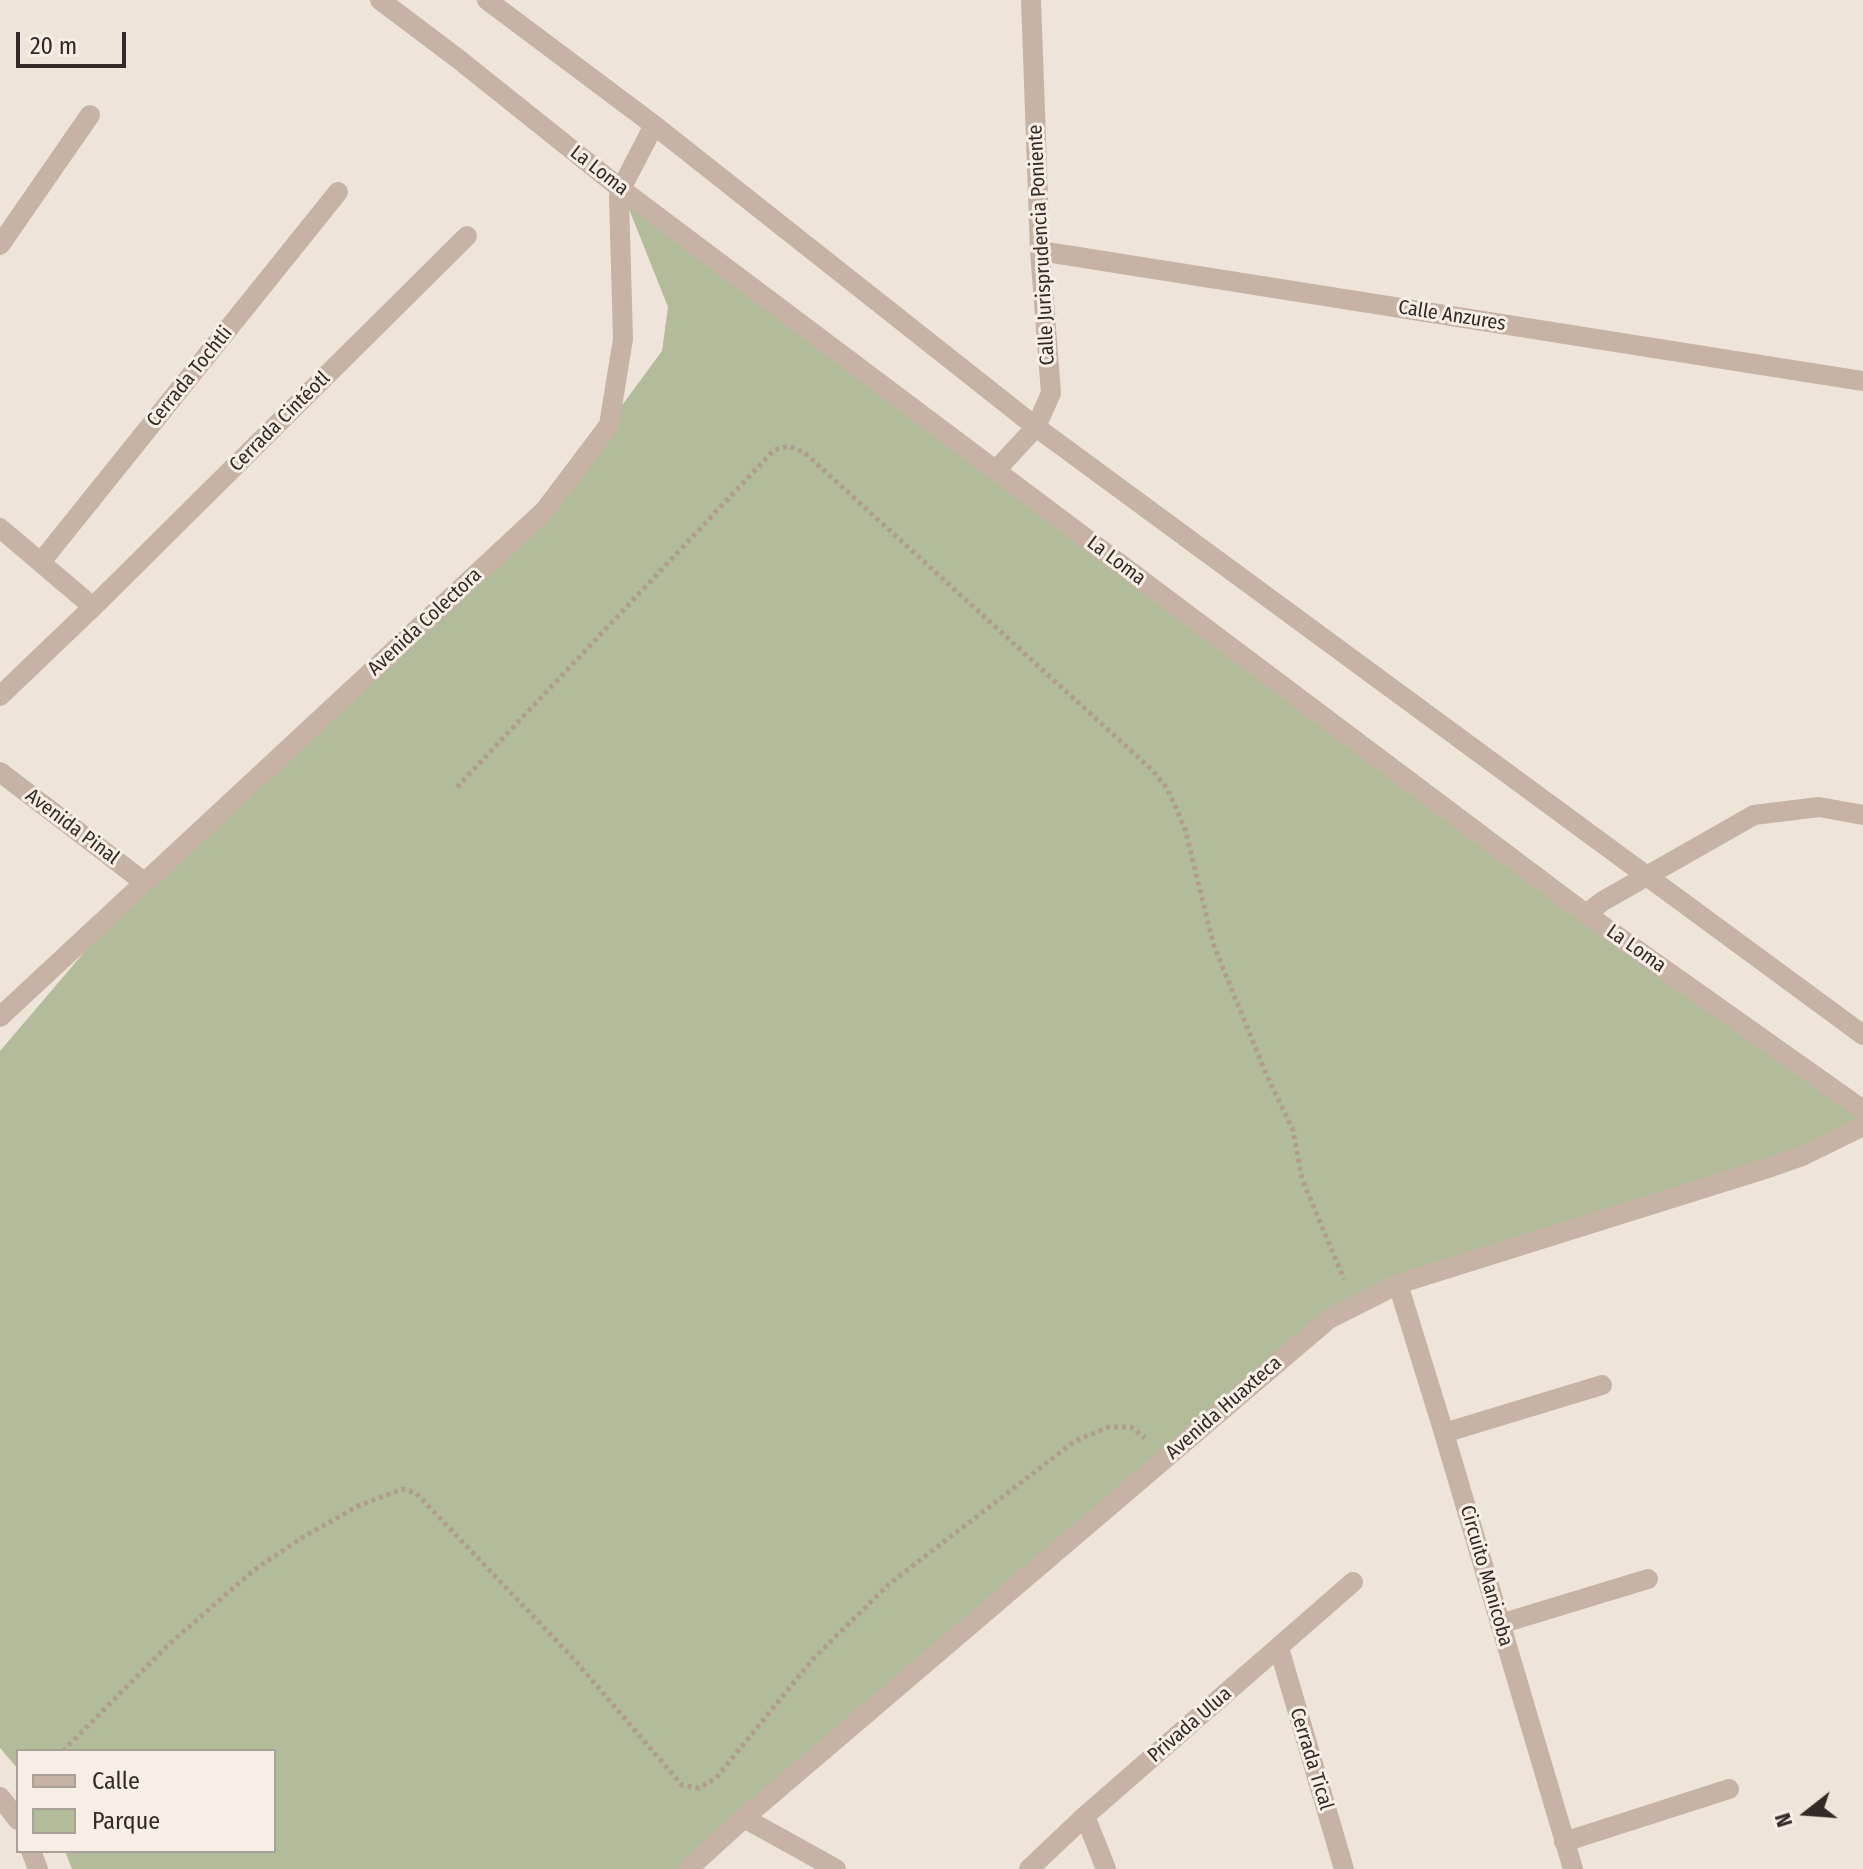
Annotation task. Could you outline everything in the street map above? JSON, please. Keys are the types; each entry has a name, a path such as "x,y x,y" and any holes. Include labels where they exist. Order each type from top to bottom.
{"street":[{"name":"La Loma","path":"380,0 621,189 1586,914 1863,1110"},
{"path":"487,0 654,125 1036,427 1863,1035"},
{"name":"Calle Jurisprudencia Poniente","path":"996,470 1036,427 1051,393 1040,251 1031,0"},
{"path":"0,245 90,115"},
{"name":"Avenida Colectora","path":"0,1017 545,510 609,425 623,339 619,197 654,125"},
{"name":"Cerrada Tochtli","path":"41,562 338,192"},
{"name":"Cerrada Cintéotl","path":"0,696 467,236"},
{"name":"Calle Anzures","path":"1040,251 1863,381"},
{"path":"0,528 93,607"},
{"name":"Avenida Pinal","path":"0,772 144,882"},
{"path":"1586,914 1603,901 1754,815 1819,807 1863,815"},
{"name":"Avenida Huaxteca","path":"688,1869 1329,1319 1398,1284 1765,1169 1802,1156 1863,1126"},
{"name":"Circuito Manicoba","path":"1398,1284 1573,1869"},
{"path":"1444,1433 1602,1385"},
{"path":"1500,1624 1648,1579"},
{"name":"Privada Ulua","path":"1029,1869 1085,1816 1353,1582"},
{"name":"Cerrada Tical","path":"1279,1648 1344,1869"},
{"path":"1564,1842 1729,1789"},
{"path":"0,1797 16,1817"},
{"path":"1085,1816 1106,1869"},
{"path":"744,1818 836,1869"}],"path":[{"path":"457,787 774,450 789,446 805,453 1151,769 1167,788 1185,829 1214,946 1267,1076 1293,1130 1302,1179 1355,1306"},
{"path":"65,1749 167,1646 254,1570 303,1537 358,1506 402,1489 416,1493 561,1645 682,1785 699,1788 716,1778 813,1659 889,1584 1075,1441 1109,1427 1131,1427 1168,1456"}],"green space":[{"path":"621,189 1863,1109 1863,1126 1398,1284 1329,1319 688,1869 72,1869 66,1853 276,1853 276,1749 16,1749 16,1767 0,1748 0,1051 144,882 545,510 662,351 668,307"}]}
